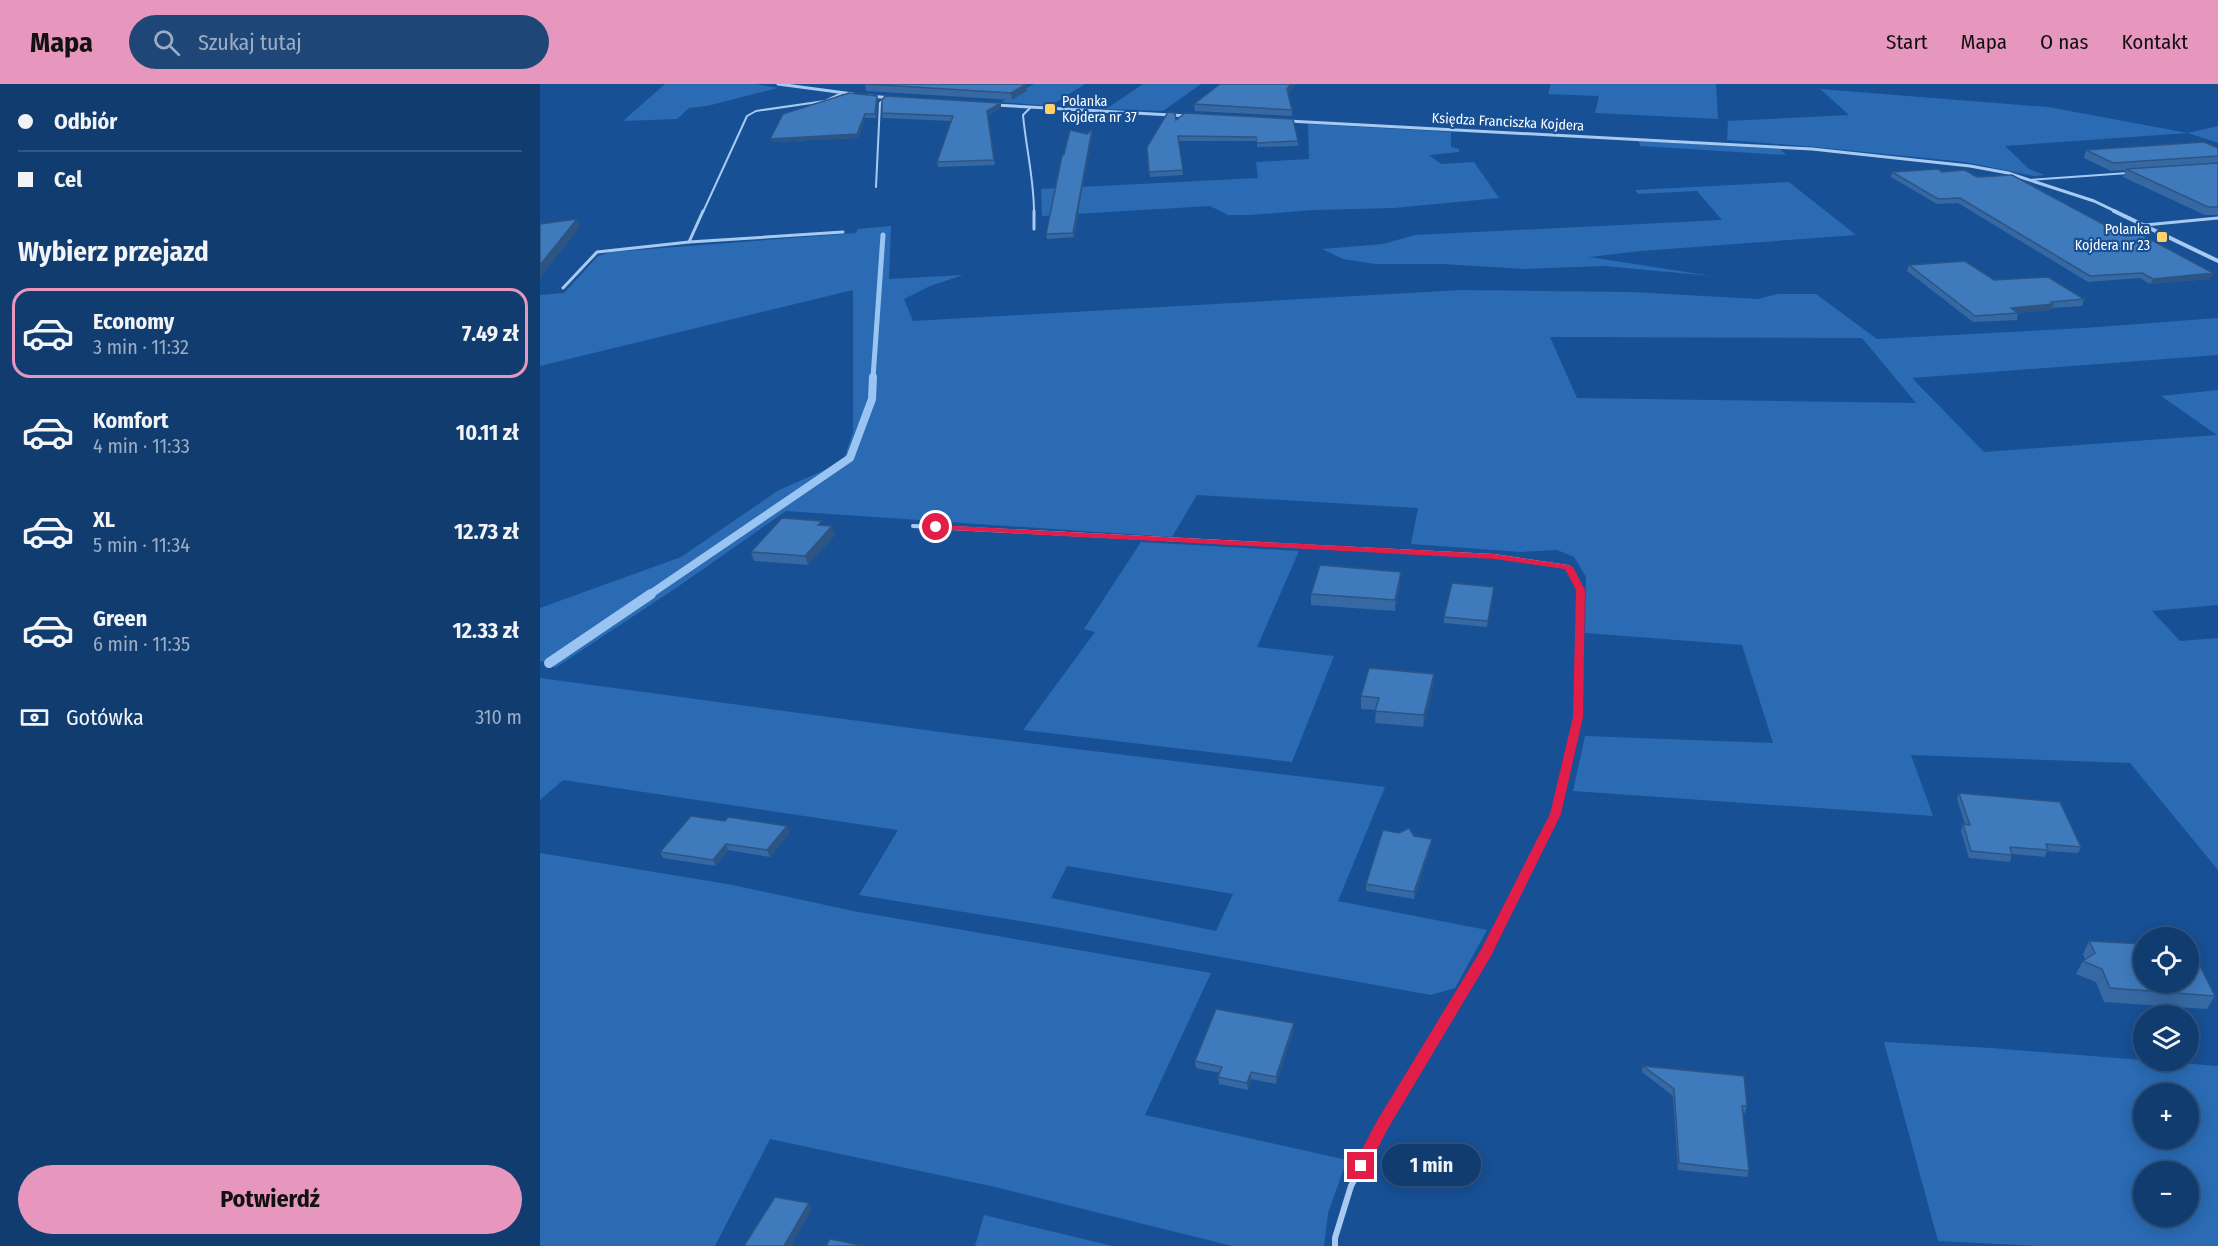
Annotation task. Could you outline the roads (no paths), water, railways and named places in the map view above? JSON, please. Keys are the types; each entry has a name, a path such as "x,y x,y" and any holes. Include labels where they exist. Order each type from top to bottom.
{"street":[{"path":"778,84 897,98"},
{"path":"987,104 1198,116"},
{"name":"Księdza Franciszka Kojdera","path":"1279,121 1812,150 1970,166 2008,173 2094,201 2218,261"}],"lane":[{"path":"689,242 747,116 756,111 825,101 842,93"},
{"path":"876,187 880,103 885,97"},
{"path":"1031,107 1023,116 1023,129 1034,189 1034,229"},
{"path":"2030,180 2136,172"},
{"path":"2145,225 2218,218"},
{"path":"563,288 597,252 689,242 843,232"},
{"path":"913,526 1494,556 1568,567 1580,590 1578,717 1555,814 1486,952 1382,1126 1356,1176 1338,1227 1335,1246"}],"waterway":[{"path":"873,378 883,235"},
{"path":"649,595 850,458 872,399 873,377"},
{"path":"549,663 651,594"}],"place":[{"name":"Polanka Kojdera nr 37","path":"1050,109"},
{"name":"Polanka Kojdera nr 23","path":"2162,237"}]}
